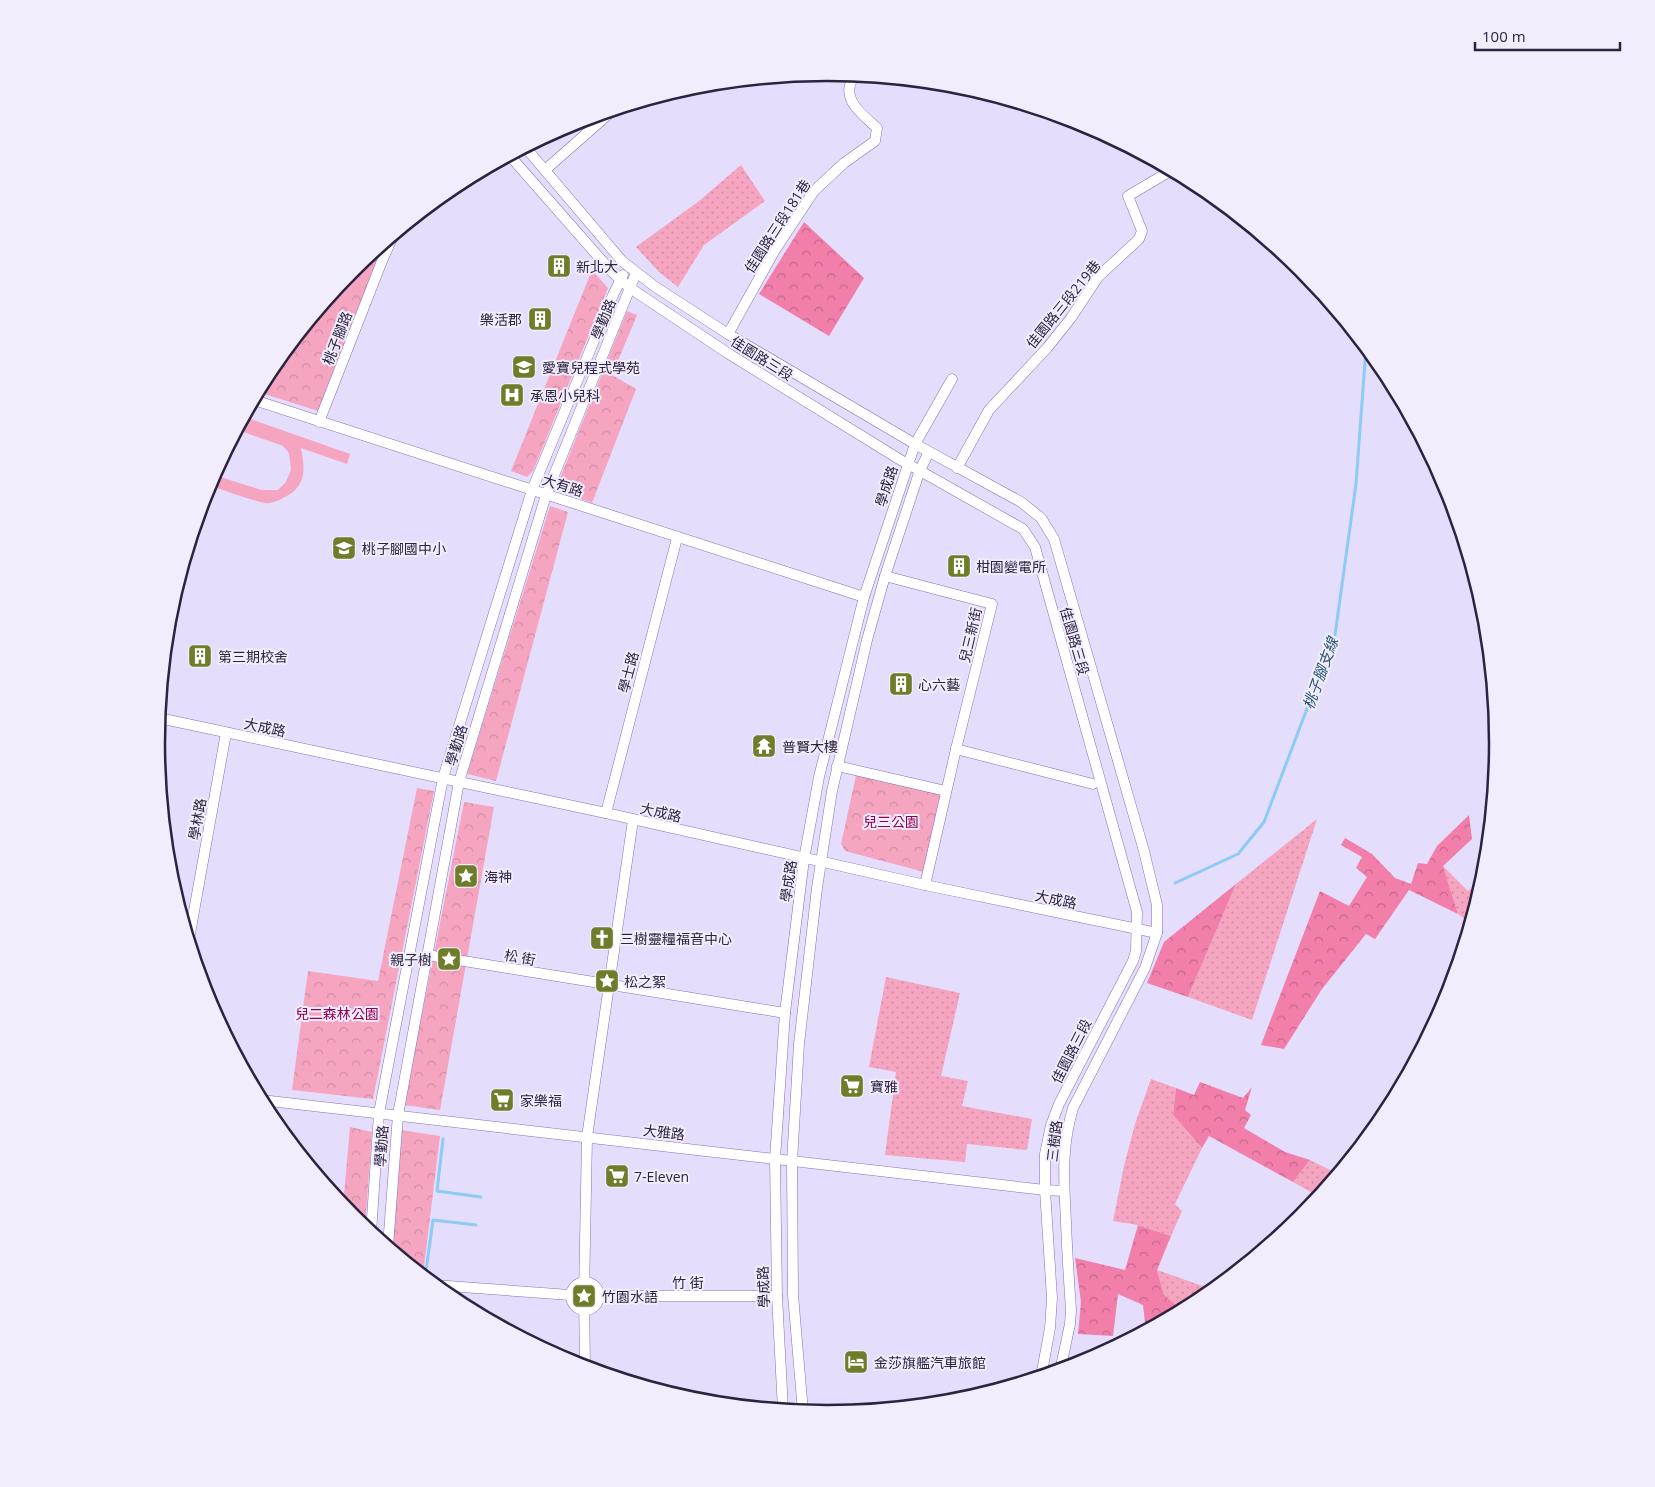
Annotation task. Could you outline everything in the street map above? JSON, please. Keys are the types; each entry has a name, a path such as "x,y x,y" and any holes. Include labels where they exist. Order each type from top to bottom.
{"street":[{"name":"佳園路三段181巷","path":"728,334 775,250 814,191 844,163 875,141 877,128 853,104 849,97 848,91 852,82"},
{"path":"545,170 599,122"},
{"name":"佳園路三段","path":"530,153 632,270 728,334 915,444 1021,502 1041,518 1054,539 1146,860 1158,905 1157,933"},
{"name":"佳園路三段","path":"514,161 620,280 630,288 729,354 908,463 1024,529 1035,547 1137,912 1136,951 1133,961 1059,1104 1051,1126 1045,1154 1045,1190 1052,1298 1050,1328 1042,1370"},
{"name":"佳園路三段219巷","path":"957,468 989,410 1047,348 1071,318 1098,277 1139,239 1142,231 1128,196 1165,174"},
{"name":"桃子腳路","path":"319,422 387,250"},
{"name":"學勤路","path":"372,1223 379,1113 443,778 532,490 620,280 632,270"},
{"name":"學勤路","path":"389,1239 398,1115 459,782 546,494 630,288 632,270"},
{"name":"學成路","path":"783,1404 776,1296 775,1159 785,1012 804,859 819,777 864,597 915,444 952,379"},
{"name":"大有路","path":"260,402 864,597"},
{"name":"學成路","path":"802,1405 793,1296 792,1161 799,1044 820,862 837,766 867,640 885,576 920,470 929,452"},
{"name":"學士路","path":"606,813 678,538"},
{"name":"兒三新街","path":"885,576 992,604 925,885"},
{"name":"大成路","path":"166,720 606,813 804,859 1157,933"},
{"name":"學林路","path":"191,926 226,733"},
{"path":"956,749 1093,784"},
{"path":"837,766 946,791"},
{"path":"585,1359 584,1282 587,1137 633,820"},
{"name":"三樹路","path":"1061,1363 1070,1324 1071,1310 1064,1191 1064,1155 1067,1130 1073,1108 1146,968 1157,933"},
{"name":"松 街","path":"427,955 609,986 785,1012"},
{"name":"大雅路","path":"271,1101 1064,1191"},
{"path":"584,1282 593,1284 599,1296 596,1304 584,1310 574,1305 571,1295 574,1286 584,1282"},
{"name":"竹 街","path":"449,1286 584,1296 776,1296"}],"green space":[{"path":"741,165 765,201 704,245 678,287 659,272 636,247 699,201"},
{"path":"804,222 864,278 829,336 759,294"},
{"path":"385,252 318,411 265,394 302,340 359,275"},
{"path":"592,270 608,288 533,471 527,477 511,471"},
{"path":"627,311 637,315 612,375 636,389 592,503 556,488"},
{"path":"250,419 350,454 347,464 301,448 303,471 300,483 291,494 269,503 217,488 222,477 262,490 278,490 286,482 291,470 289,453 283,446 244,432"},
{"path":"550,506 568,512 496,781 467,774"},
{"name":"兒三公園","path":"857,771 946,791 928,873 845,851 841,844"},
{"name":"兒二森林公園","path":"417,788 434,791 373,1099 292,1090 308,971 378,981"},
{"path":"464,802 494,807 440,1110 404,1105"},
{"path":"1469,815 1472,839 1443,866 1458,914 1409,890 1375,939 1366,934 1322,989 1284,1049 1261,1045 1320,891 1349,906 1367,877 1356,868 1362,857 1341,845 1345,838 1372,854 1395,878 1411,884 1418,863 1427,864 1437,846"},
{"path":"1317,819 1252,1020 1188,997 1236,884"},
{"path":"1443,866 1468,891 1474,886 1466,920 1458,914"},
{"path":"1236,884 1188,997 1147,983 1164,942"},
{"path":"886,977 960,993 941,1076 968,1081 962,1106 1032,1119 1027,1150 967,1144 965,1162 885,1155 896,1072 869,1067"},
{"path":"1151,1079 1176,1088 1173,1115 1202,1148 1175,1204 1182,1211 1171,1236 1138,1225 1113,1221 1135,1124"},
{"path":"1200,1082 1243,1098 1252,1087 1245,1110 1251,1115 1244,1128 1285,1152 1310,1160 1293,1182 1209,1136 1202,1148 1173,1115 1176,1088 1194,1095"},
{"path":"350,1127 372,1132 366,1218 344,1195"},
{"path":"400,1130 440,1136 424,1269 393,1242"},
{"path":"1310,1160 1332,1171 1313,1193 1293,1182"},
{"path":"1138,1225 1171,1236 1157,1270 1164,1295 1177,1306 1145,1324 1143,1305 1118,1294 1113,1336 1078,1334 1081,1302 1075,1258 1125,1270"},
{"path":"1157,1270 1205,1287 1177,1306 1164,1295"},
{"path":"585,1282 595,1286 599,1296 595,1306 585,1310 575,1306 571,1296 575,1286"}],"waterway":[{"name":"桃子腳支線","path":"1175,883 1238,854 1264,822 1335,635 1356,484 1365,358"},
{"path":"443,1139 437,1191 481,1197"},
{"path":"426,1270 433,1220 476,1225"}],"place":[{"name":"新北大","path":"559,266"},
{"name":"樂活郡","path":"540,319"},
{"name":"愛寶兒程式學苑","path":"524,367"},
{"name":"承恩小兒科","path":"512,395"},
{"name":"桃子腳國中小","path":"344,548"},
{"name":"柑園變電所","path":"959,566"},
{"name":"第三期校舍","path":"200,656"},
{"name":"心六藝","path":"901,684"},
{"name":"普賢大樓","path":"764,746"},
{"name":"海神","path":"466,876"},
{"name":"三樹靈糧福音中心","path":"602,938"},
{"name":"親子樹","path":"449,959"},
{"name":"松之絮","path":"607,981"},
{"name":"寶雅","path":"852,1086"},
{"name":"家樂福","path":"502,1100"},
{"name":"7-Eleven","path":"617,1176"},
{"name":"竹園水語","path":"584,1296"},
{"name":"金莎旗艦汽車旅館","path":"856,1362"}]}
